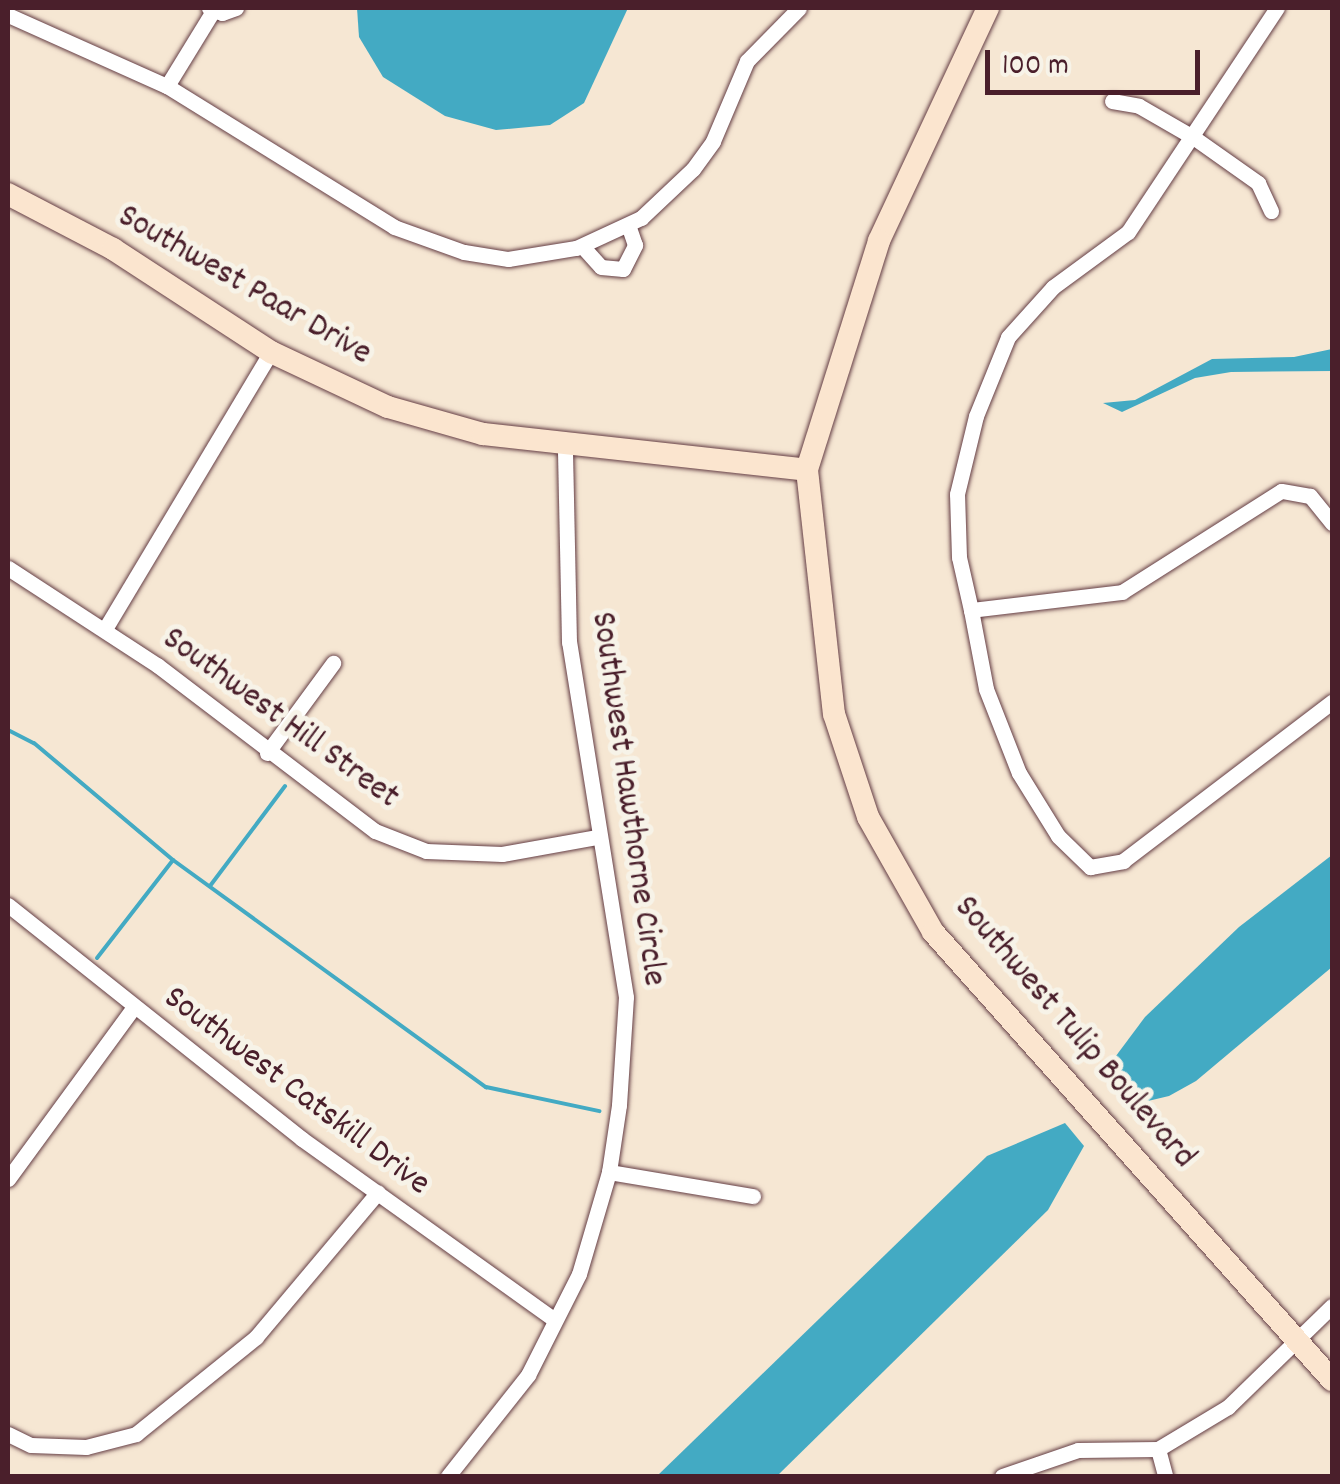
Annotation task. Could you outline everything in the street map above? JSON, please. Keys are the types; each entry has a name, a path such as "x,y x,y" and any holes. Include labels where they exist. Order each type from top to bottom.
{"street":[{"path":"167,86 211,9 236,8"},
{"path":"8,15 167,86 347,202 420,238 508,259 582,246 628,225 692,169 712,140 747,61 799,8"},
{"name":"Southwest Tulip Boulevard","path":"988,8 879,241 808,470 834,714 868,817 933,932 1332,1380"},
{"path":"1277,8 1128,232 1052,288 1008,337 976,416 957,494 959,556 986,689 1018,773 1058,836 1090,868 1123,861 1332,702"},
{"path":"1112,101 1139,106 1192,137 1258,183 1271,210"},
{"name":"Southwest Paar Drive","path":"8,194 113,249 271,352 388,407 483,434 808,470"},
{"path":"582,246 601,267 623,269 635,245 628,225"},
{"path":"105,628 271,352"},
{"name":"Southwest Hawthorne Circle","path":"448,1476 528,1374 579,1274 609,1172 626,997 596,837 569,642 565,445"},
{"path":"970,610 1122,592 1281,491 1310,496 1332,523"},
{"name":"Southwest Hill Street","path":"8,568 105,628 374,831 426,852 502,854 596,837"},
{"path":"267,753 333,662"},
{"name":"Southwest Catskill Drive","path":"8,905 134,1007 553,1319"},
{"path":"8,1179 134,1007"},
{"path":"609,1172 753,1196"},
{"path":"8,1434 31,1445 86,1447 136,1434 256,1336 378,1192"},
{"path":"1002,1476 1078,1450 1158,1449 1228,1407 1332,1306"},
{"path":"1158,1449 1165,1476"}],"water":[{"path":"357,8 628,8 584,103 550,125 496,130 445,116 383,77 359,37"},
{"path":"1332,349 1332,371 1231,372 1195,378 1122,412 1103,403 1135,400 1212,359 1294,357"},
{"path":"1332,855 1332,967 1196,1081 1169,1096 1131,1105 1101,1076 1145,1017 1239,927"},
{"path":"1065,1123 1084,1146 1048,1210 777,1476 657,1476 987,1156"}],"waterway":[{"path":"8,730 34,743 173,860 486,1087 599,1111"},
{"path":"210,886 285,786"},
{"path":"97,958 173,860"}]}
